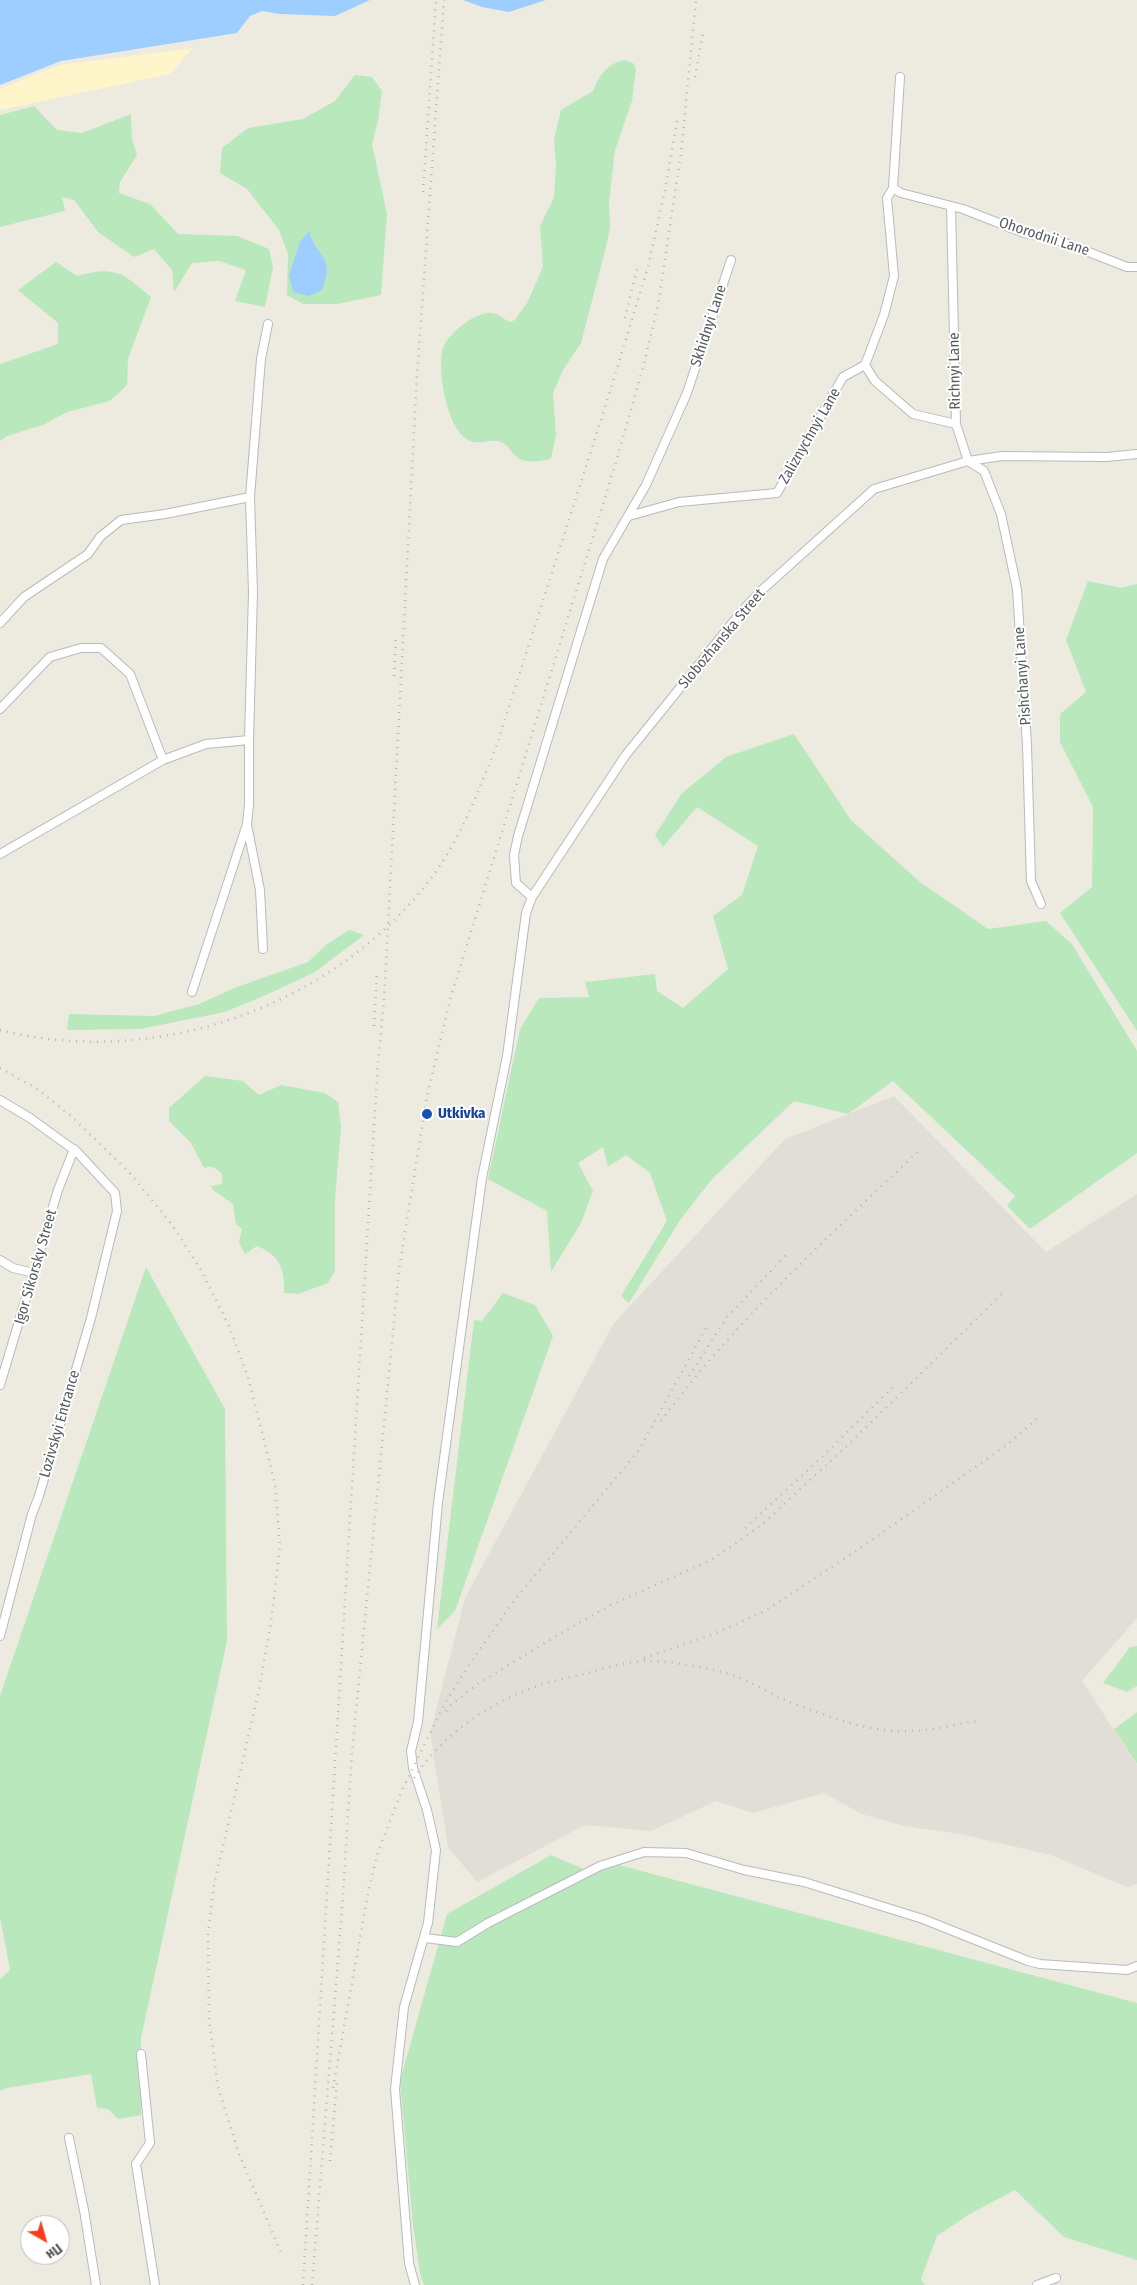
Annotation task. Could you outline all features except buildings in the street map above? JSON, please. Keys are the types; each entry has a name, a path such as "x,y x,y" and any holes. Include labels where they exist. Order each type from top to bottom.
{"street":[{"path":"865,365 884,315 894,276 887,198 893,188 900,77"},
{"name":"Ohorodnii Lane","path":"893,188 901,193 951,206 1024,233 1063,242 1127,267 1137,268"},
{"name":"Richnyi Lane","path":"865,365 875,381 913,414 956,424 951,206"},
{"name":"Skhidnyi Lane","path":"532,897 516,883 514,856 518,836 603,559 646,485 687,393 731,260"},
{"path":"192,992 246,824 249,806 253,592 250,496 261,358 268,324"},
{"name":"Zaliznychnyi Lane","path":"629,516 679,502 777,493 844,377 865,365"},
{"path":"956,424 968,461"},
{"name":"Slobozhanska Street","path":"415,2285 409,2263 395,2089 404,2007 425,1938 436,1850 427,1810 415,1776 412,1751 418,1722 438,1503 482,1178 507,1056 526,913 532,897 625,756 762,590 874,489 968,461 1002,456 1107,456 1137,454"},
{"name":"Pishchanyi Lane","path":"968,461 984,471 1001,514 1017,589 1027,745 1031,881 1041,904"},
{"path":"0,623 24,597 88,554 100,537 121,520 165,514 250,496"},
{"path":"0,709 50,657 82,648 101,648 130,674 163,760"},
{"path":"0,854 163,760 206,744 249,740"},
{"path":"246,824 260,890 263,949"},
{"path":"0,1100 30,1118 74,1149"},
{"name":"Lozivskyi Entrance","path":"0,1636 32,1514 39,1496 91,1318 117,1211 115,1193 74,1149"},
{"name":"Igor Sikorsky Street","path":"0,1385 58,1190 74,1149"},
{"path":"0,1260 13,1268 34,1273"},
{"path":"425,1938 456,1942 488,1923 600,1866 644,1852 686,1853 744,1870 804,1882 923,1919 1040,1964 1127,1970 1137,1966"},
{"path":"141,2054 150,2143 136,2164 155,2285"},
{"path":"69,2138 84,2210 96,2285"},
{"path":"1037,2285 1056,2278"}],"shaded area":[{"path":"894,1096 1046,1252 1137,1194 1137,1618 1082,1681 1137,1765 1137,1884 1127,1887 1051,1855 960,1834 904,1826 862,1814 824,1793 753,1813 716,1801 651,1831 585,1825 477,1882 448,1847 430,1733 465,1598 614,1323 785,1139"}],"green space":[{"path":"624,60 633,63 636,69 632,101 615,150 609,202 610,228 605,251 581,343 563,370 553,393 556,435 551,459 534,462 526,461 515,456 501,442 472,442 461,434 449,413 441,374 442,352 448,339 470,320 486,313 493,313 510,322 515,320 527,303 543,267 540,226 554,198 556,165 554,139 561,110 593,91 598,80 608,67"},
{"path":"355,75 372,77 382,91 378,121 372,144 387,214 381,295 337,304 303,304 287,295 288,254 279,230 247,189 220,173 222,148 248,128 303,119 335,101"},
{"path":"34,106 57,130 82,133 131,114 132,139 137,155 120,182 119,193 150,204 178,234 237,236 269,249 273,267 265,307 235,301 246,270 219,261 192,263 174,292 172,270 154,249 134,257 98,232 74,200 62,197 65,211 0,227 0,115"},
{"path":"56,262 77,276 101,271 118,273 133,282 151,297 128,359 127,385 110,401 67,412 43,425 7,436 0,441 0,364 58,344 58,323 18,290"},
{"path":"1088,581 1121,588 1137,584 1137,1031 1060,913 1092,887 1093,807 1060,742 1060,714 1086,692 1066,640"},
{"path":"794,734 851,820 920,882 988,929 1046,921 1072,944 1137,1051 1137,1153 1030,1229 1007,1206 1015,1196 893,1081 848,1114 794,1101 713,1178 680,1220 629,1303 621,1296 667,1221 650,1173 626,1155 608,1167 603,1147 578,1163 593,1191 581,1223 551,1272 547,1211 488,1179 520,1029 539,998 589,997 585,982 655,974 657,991 683,1008 728,969 713,916 742,895 758,846 697,807 663,847 655,835 682,793 726,757"},
{"path":"349,930 364,935 315,972 225,1012 140,1029 67,1030 69,1014 154,1016 199,1004 237,987 308,962 326,945"},
{"path":"205,1076 243,1081 259,1095 281,1085 325,1093 338,1102 341,1128 335,1198 335,1271 328,1283 298,1294 284,1293 280,1264 271,1254 257,1246 245,1254 239,1242 242,1229 236,1224 233,1204 213,1190 211,1186 222,1184 222,1174 214,1168 204,1168 191,1143 169,1121 169,1108"},
{"path":"146,1267 225,1409 227,1641 141,2038 141,2115 118,2119 108,2109 97,2108 91,2074 7,2088 0,2091 0,1979 10,1970 0,1917 0,1696"},
{"path":"503,1293 535,1305 553,1336 455,1611 437,1629 474,1320 482,1321"},
{"path":"1137,1646 1137,1686 1127,1692 1103,1683 1130,1647"},
{"path":"1137,1712 1137,1764 1114,1729"},
{"path":"551,1855 586,1870 604,1861 1137,2003 1137,2260 1064,2237 1015,2190 968,2215 937,2236 921,2279 925,2285 424,2285 420,2273 413,2226 400,2081 447,1914"}],"sand":[{"path":"193,48 170,74 0,110 0,89 60,65"}],"water":[{"path":"0,0 370,0 335,16 280,14 262,11 250,16 237,33 61,61 0,85"},
{"path":"463,0 546,0 509,12 482,7"},
{"path":"309,231 312,240 326,263 327,270 322,290 309,296 293,292 289,275 300,242"}],"railway":[{"path":"423,192 436,0"},
{"path":"303,2285 378,1062 384,1001 417,375 444,0"},
{"path":"312,2285 342,1910 352,1752 399,1270 427,1096 450,1000 616,462 644,364 658,305 681,153 696,0"},
{"path":"695,77 703,33"},
{"path":"0,1030 57,1040 115,1041 173,1034 230,1020 284,998 334,969 380,933 434,875 465,821 497,744 648,267 665,190 678,116"},
{"path":"625,318 638,265"},
{"path":"394,676 396,634"},
{"path":"374,1026 377,973"},
{"path":"0,1068 39,1090 72,1117 129,1172 173,1226 201,1270 229,1326 248,1377 275,1484 280,1546 271,1622 259,1690 214,1885 208,1934 209,2019 218,2087 239,2154 282,2255"},
{"path":"661,1421 690,1384 753,1313 819,1246 922,1148"},
{"path":"689,1376 727,1317 788,1253"},
{"path":"446,1711 479,1683 563,1632 609,1606 711,1560 765,1522 851,1442 1005,1291"},
{"path":"333,2088 369,1888 378,1852 402,1790 445,1703 473,1659 513,1602 639,1450 707,1326"},
{"path":"745,1528 820,1459 897,1383"},
{"path":"644,1658 711,1635 765,1611 862,1547 1008,1444 1040,1416"},
{"path":"414,1778 439,1747 453,1734 469,1721 503,1701 546,1683 639,1661 674,1663 727,1673 813,1711 840,1720 882,1730 916,1731 978,1721"},
{"path":"330,2161 337,2081"}],"place":[{"name":"Utkivka","path":"427,1114"}]}
